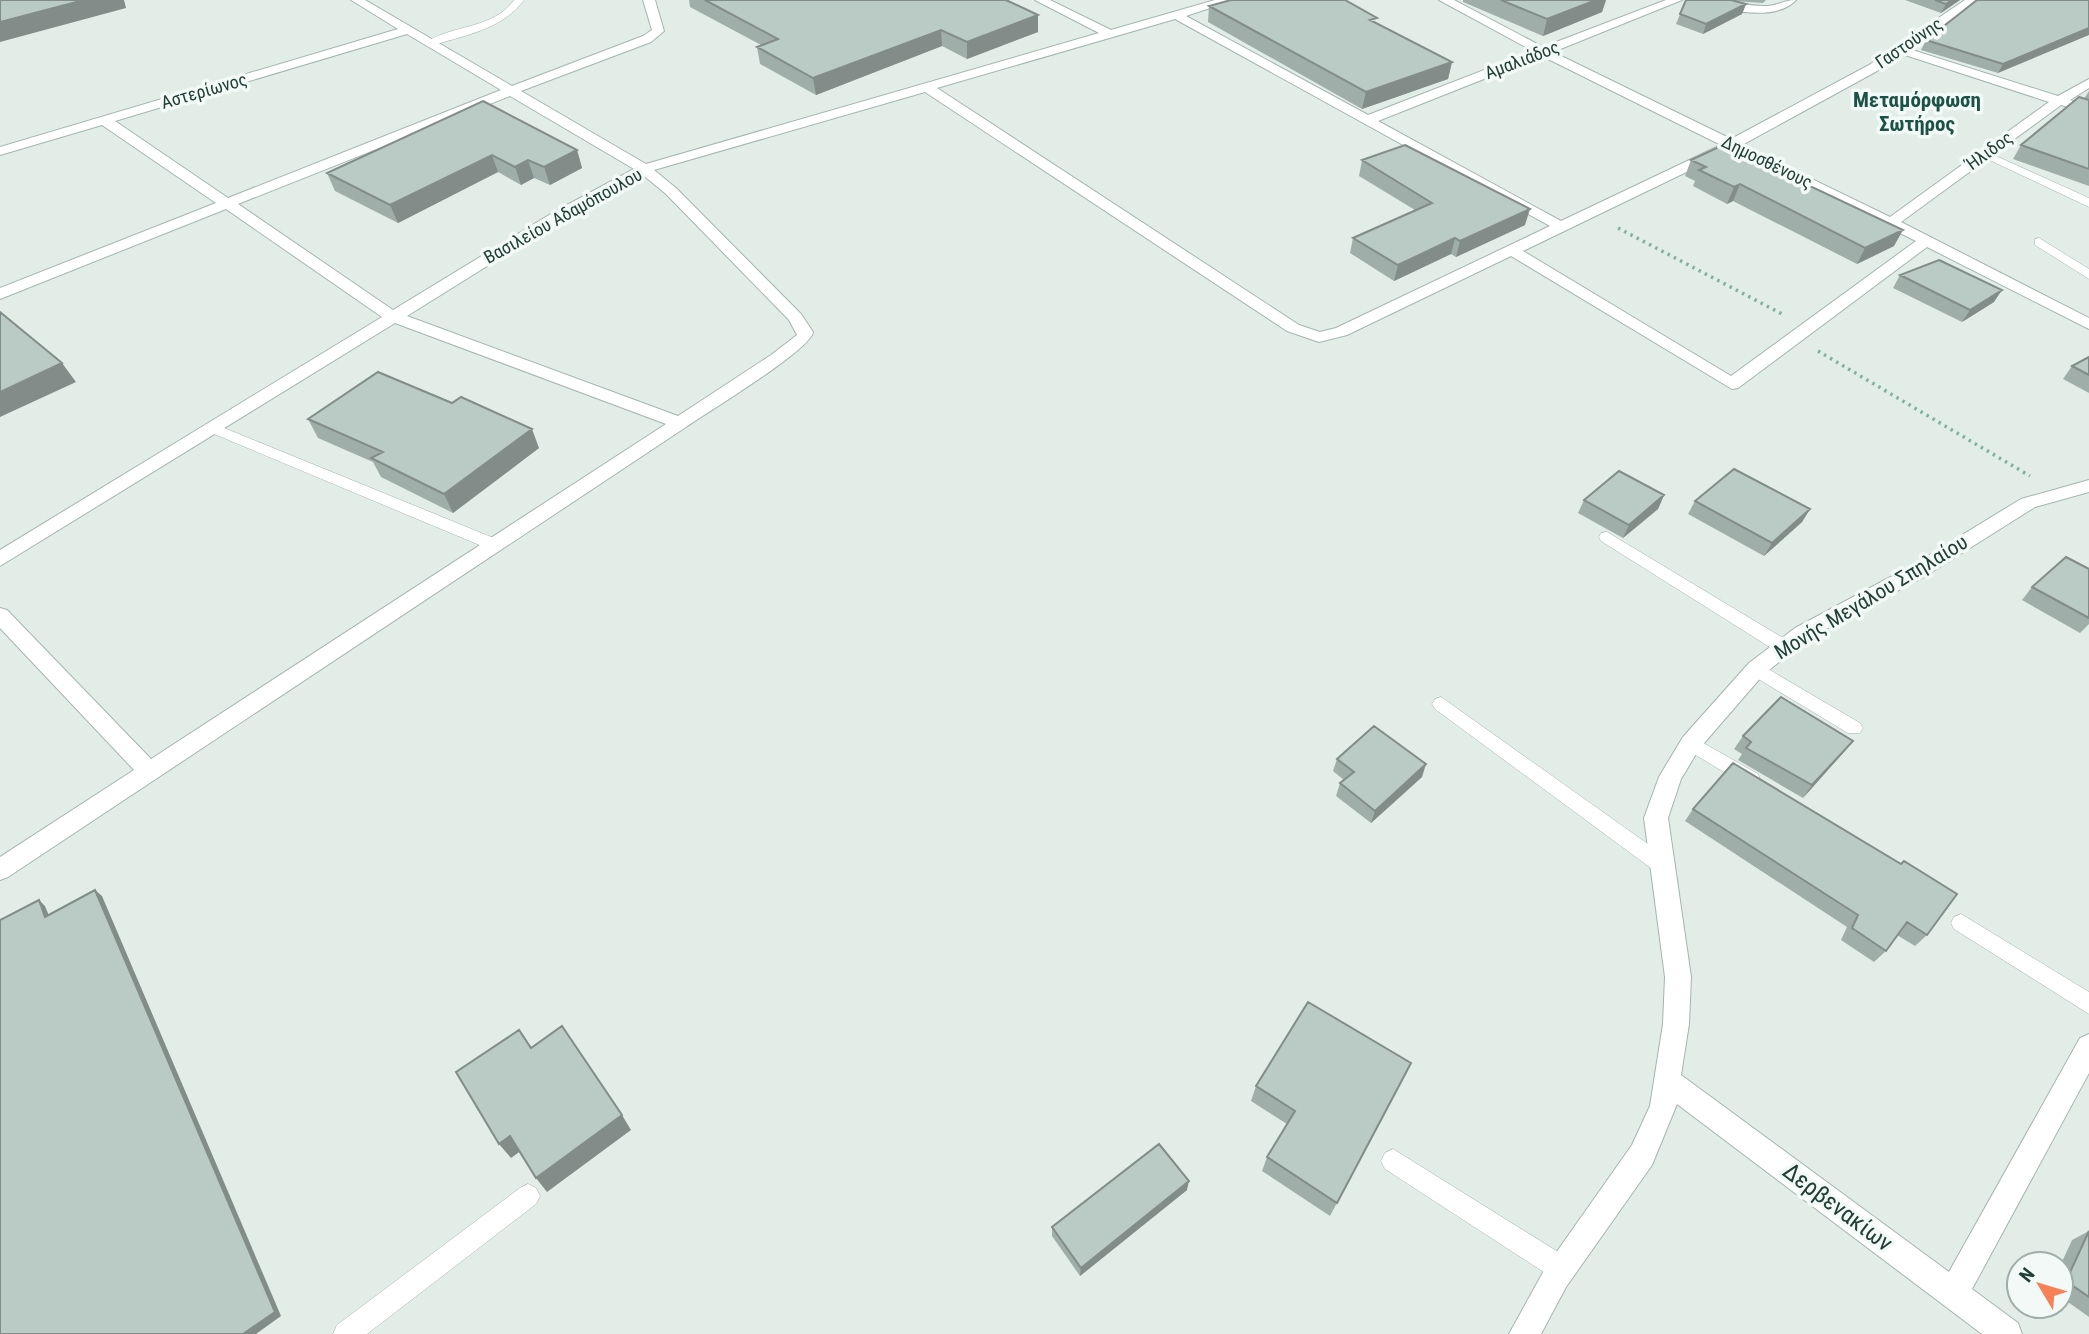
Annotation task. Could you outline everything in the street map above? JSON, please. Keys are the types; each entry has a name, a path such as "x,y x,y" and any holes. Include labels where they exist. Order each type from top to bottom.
{"street":[{"path":"0,870 778,359 805,337 805,332 795,317 671,191 644,169 358,0"},
{"path":"0,294 653,36 658,28 649,0"},
{"path":"1041,0 1110,34"},
{"name":"Βασιλείου Αδαμόπουλου","path":"0,559 559,215 644,169 1228,0"},
{"name":"Δημοσθένους","path":"1445,0 1543,52 1733,144 2089,324"},
{"name":"Αμαλιάδος","path":"1368,120 1676,0"},
{"path":"1716,0 1770,11 1783,8 1790,0"},
{"name":"Γαστούνης","path":"927,87 1293,328 1319,337 1342,331 1733,144 1857,77 1973,0"},
{"path":"1176,15 1560,226"},
{"name":"Αστερίωνος","path":"0,151 409,30"},
{"path":"1901,50 2089,110"},
{"name":"Ήλιδος","path":"1891,223 2058,100 2089,83"},
{"path":"104,120 393,316 680,423"},
{"path":"1511,250 1732,384 1926,241"},
{"name":"Μονής Μεγάλου Σπηλαίου","path":"1524,1334 1562,1269 1642,1155 1663,1107 1676,1024 1678,977 1657,829 1659,804 1670,777 1691,743 1756,668 1782,646 1920,570 2004,515 2028,503 2079,489"},
{"path":"0,615 149,772"},
{"path":"1953,1294 2089,1047"},
{"name":"Δερβενακίων","path":"1668,1081 2007,1334"}],"lane":[{"path":"430,43 500,18 515,8 519,0"},
{"path":"1985,154 2089,203"},
{"path":"2039,242 2089,275"},
{"path":"212,428 495,545"},
{"path":"1607,537 1782,646"},
{"path":"1756,668 1854,728"},
{"path":"1441,704 1662,864"},
{"path":"1691,743 1771,791"},
{"path":"1961,923 2089,1004"},
{"path":"1393,1161 1562,1269"},
{"path":"346,1334 528,1196"}],"path":[{"path":"1589,213 2079,489"}],"building":[{"path":"0,0 84,0 0,22"},
{"path":"705,0 1006,0 1038,15 967,42 941,30 813,78 757,47 778,39"},
{"path":"1231,0 1345,0 1377,18 1370,20 1452,62 1366,92 1209,6"},
{"path":"1501,0 1596,0 1547,19"},
{"path":"1686,0 1731,0 1746,4 1706,24 1680,14"},
{"path":"1935,0 1952,0 1946,4"},
{"path":"1977,0 2089,0 2089,28 2003,64 1926,40"},
{"path":"2079,97 2089,100 2089,169 2021,145"},
{"path":"483,101 577,150 544,167 528,160 515,167 492,155 390,205 327,173"},
{"path":"1405,145 1530,209 1460,241 1455,238 1398,265 1353,238 1432,203 1362,160"},
{"path":"1723,145 1903,230 1865,248 1740,184 1734,187 1699,170 1706,167 1691,160"},
{"path":"1939,260 2002,290 1970,310 1900,275"},
{"path":"0,312 62,363 0,392"},
{"path":"2089,357 2089,375 2072,366"},
{"path":"378,372 452,403 461,397 532,429 444,494 371,458 383,452 308,419"},
{"path":"1734,469 1810,509 1772,543 1695,501"},
{"path":"1619,471 1664,495 1629,525 1584,500"},
{"path":"2066,557 2089,569 2089,618 2032,587"},
{"path":"1781,697 1853,741 1812,785 1746,748 1751,742 1743,736"},
{"path":"1374,726 1426,764 1375,811 1340,783 1354,772 1337,759"},
{"path":"1733,763 1901,864 1904,861 1957,894 1927,935 1907,922 1886,951 1852,928 1858,915 1693,809"},
{"path":"95,890 275,1312 243,1334 0,1334 0,920 39,900 45,917"},
{"path":"1308,1002 1411,1063 1337,1203 1267,1157 1295,1111 1256,1086"},
{"path":"562,1026 622,1115 536,1178 510,1136 499,1144 456,1072 519,1030 531,1048"},
{"path":"1159,1144 1189,1181 1081,1268 1052,1227"},
{"path":"2089,1231 2089,1297 2075,1287 2075,1261"}],"district":[{"name":"Μεταμόρφωση Σωτήρος","path":"1917,112"}]}
